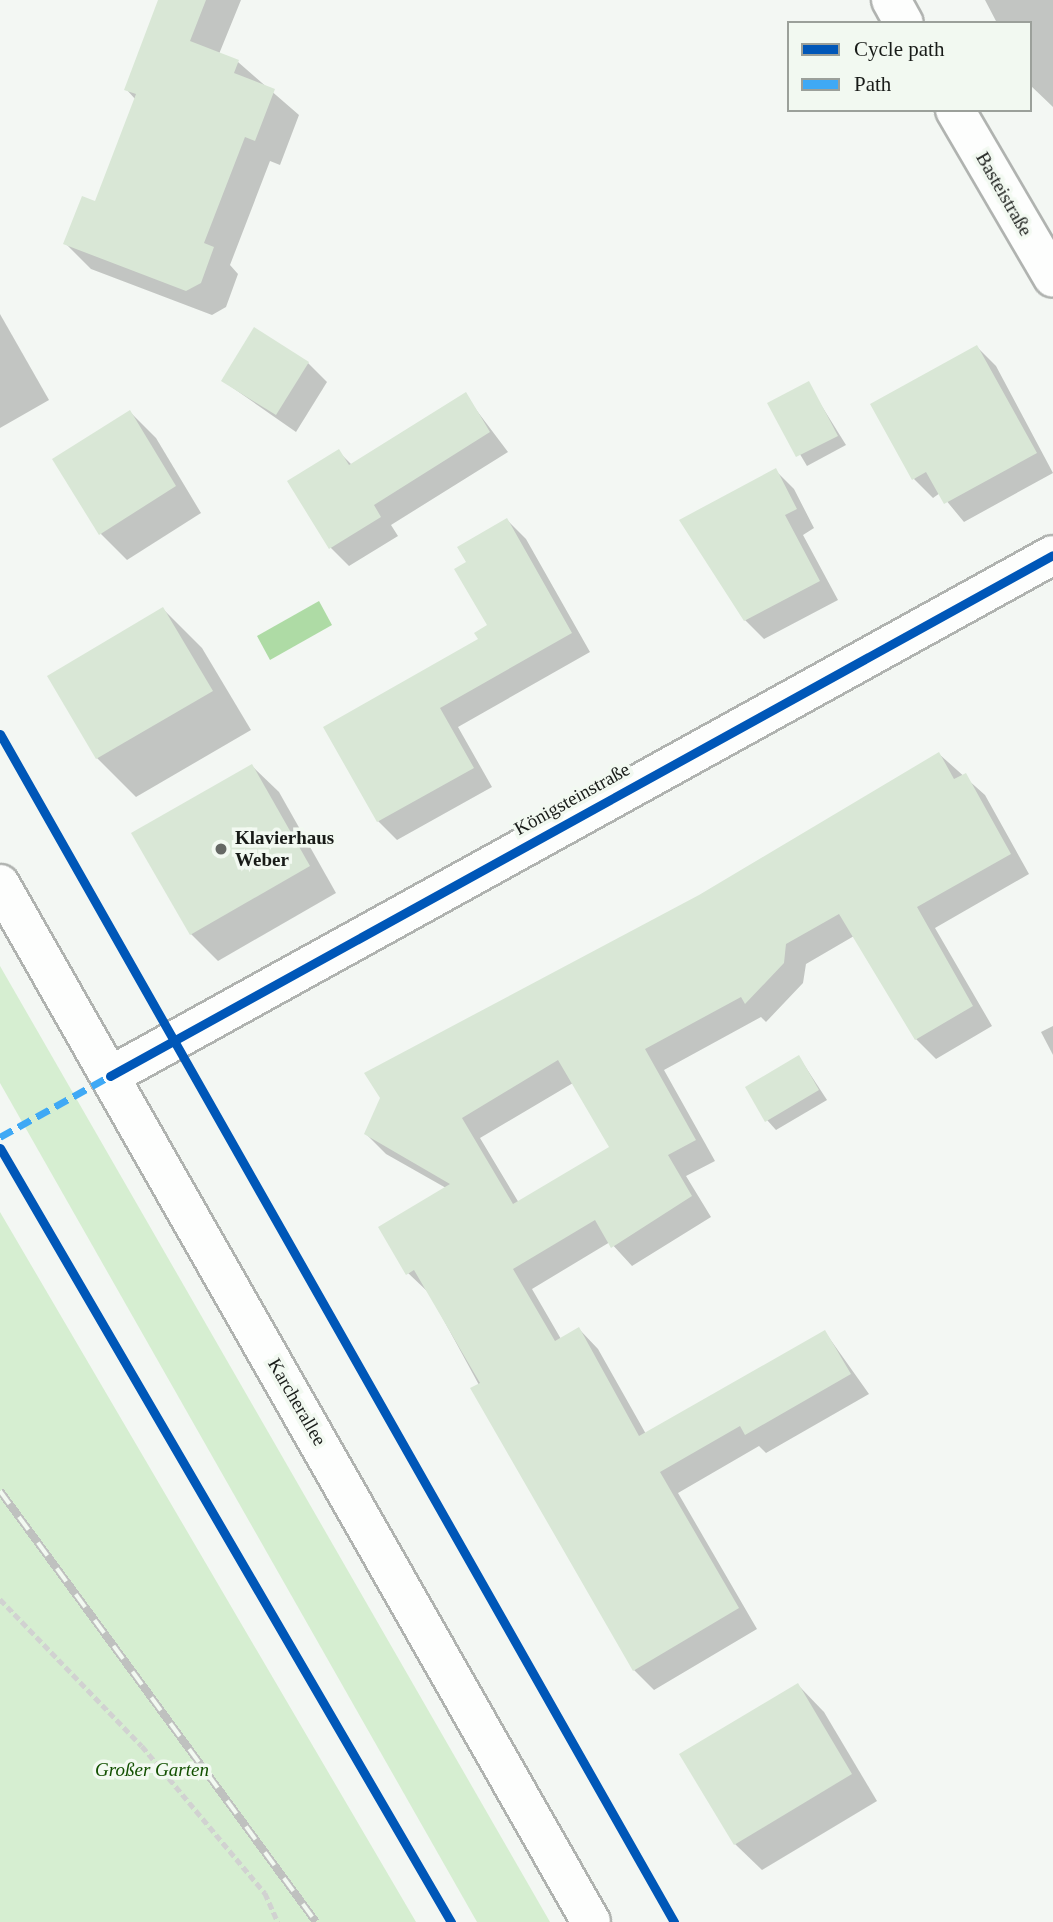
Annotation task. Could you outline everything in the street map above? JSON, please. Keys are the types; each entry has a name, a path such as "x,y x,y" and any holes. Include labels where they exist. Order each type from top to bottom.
{"street":[{"path":"891,0 903,21"},
{"name":"Basteistraße","path":"956,112 1053,278"},
{"name":"Königsteinstraße","path":"110,1076 1053,555"},
{"name":"Karcherallee","path":"0,884 591,1922"}],"path":[{"path":"0,1600 142,1746 265,1893 278,1922"}],"green space":[{"path":"0,966 550,1922 477,1922 0,1083"},
{"name":"Großer Garten","path":"0,1212 416,1922 0,1922"}],"shaded area":[{"path":"319,601 332,625 270,660 257,636"}],"building":[{"path":"158,0 206,0 190,41 239,60 234,73 275,89 255,141 245,137 204,243 214,247 201,283 186,291 63,244 82,196 95,201 136,94 124,90"},
{"path":"254,327 309,362 276,415 221,381"},
{"path":"977,345 1037,453 944,504 926,472 912,480 870,404"},
{"path":"809,381 838,436 796,457 767,403"},
{"path":"466,392 490,432 374,505 381,517 329,549 287,481 339,449 349,465"},
{"path":"130,410 176,486 99,535 52,459"},
{"path":"776,468 797,509 785,515 820,581 744,621 679,520"},
{"path":"507,518 572,633 440,708 474,768 377,822 323,727 478,639 474,633 487,625 454,569 466,562 457,547"},
{"path":"163,607 213,691 96,759 47,676"},
{"path":"939,752 954,779 966,773 1011,854 917,907 973,1006 915,1040 839,914 786,944 784,963 745,1004 741,997 645,1049 696,1140 668,1155 692,1196 611,1248 595,1220 513,1269 555,1341 579,1327 639,1436 825,1330 851,1374 745,1435 740,1426 660,1472 739,1608 633,1671 470,1388 480,1383 414,1270 406,1275 378,1227 450,1184 364,1134 380,1098 364,1073 699,895","holes":["558,1060 609,1147 513,1204 462,1118"]},
{"name":"Klavierhaus Weber","path":"252,764 310,866 190,935 131,833"},
{"path":"799,1055 819,1090 765,1122 745,1087"},
{"path":"798,1683 852,1774 734,1845 679,1754"}],"railway":[{"path":"0,1491 316,1922"}],"marked path":[{"path":"0,1137 110,1076"}],"cycle path":[{"path":"110,1076 1053,555"},
{"path":"0,734 674,1922"},
{"path":"0,1148 451,1922"}],"place":[{"name":"Klavierhaus Weber","path":"221,849"}]}
